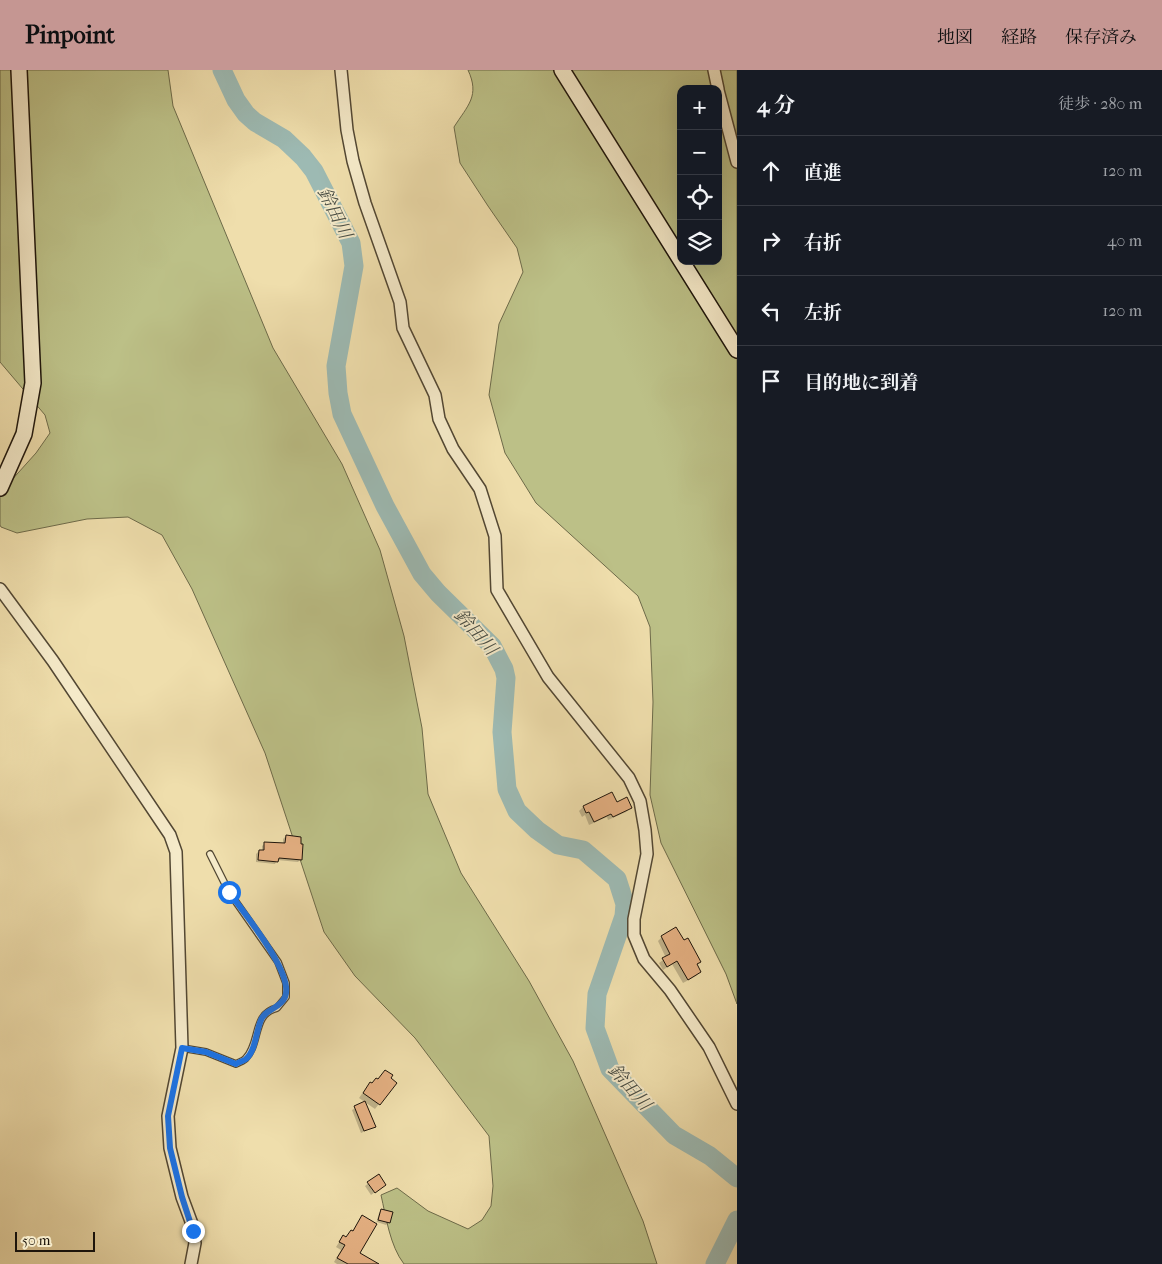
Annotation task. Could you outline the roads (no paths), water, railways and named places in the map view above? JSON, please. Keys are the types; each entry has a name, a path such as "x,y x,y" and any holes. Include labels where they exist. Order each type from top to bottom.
{"street":[{"path":"0,488 24,434 33,383 19,70"},
{"path":"341,70 347,130 364,203 400,302 403,328 436,395 439,419 453,449 480,489 495,536 497,590 548,677 597,736 633,786 640,801 647,854 634,919 634,935 644,959 670,990 709,1047 737,1104"},
{"path":"562,70 737,350"},
{"path":"714,70 717,85"},
{"path":"722,105 737,162"},
{"path":"0,589 53,661 170,835 176,852 182,1048 168,1116 170,1148 182,1197 192,1224 195,1243 191,1264"}],"lane":[{"path":"182,1048 206,1052 236,1064 246,1059 252,1047 261,1017 277,1008 286,997 286,983 278,962 229,892 210,854"}],"waterway":[{"name":"鈴田川","path":"222,70 236,100 246,114 255,122 284,139 303,157 314,171 351,243 354,266 336,366 342,414 385,506 422,574 438,593 492,646 504,669 506,678 502,732 507,789 517,811 537,830 558,845 583,850 617,879 625,904 624,916 597,994 595,1028 610,1069 674,1135 710,1156 737,1178"},
{"name":"鈴田川","path":"715,1264 737,1220"}]}
